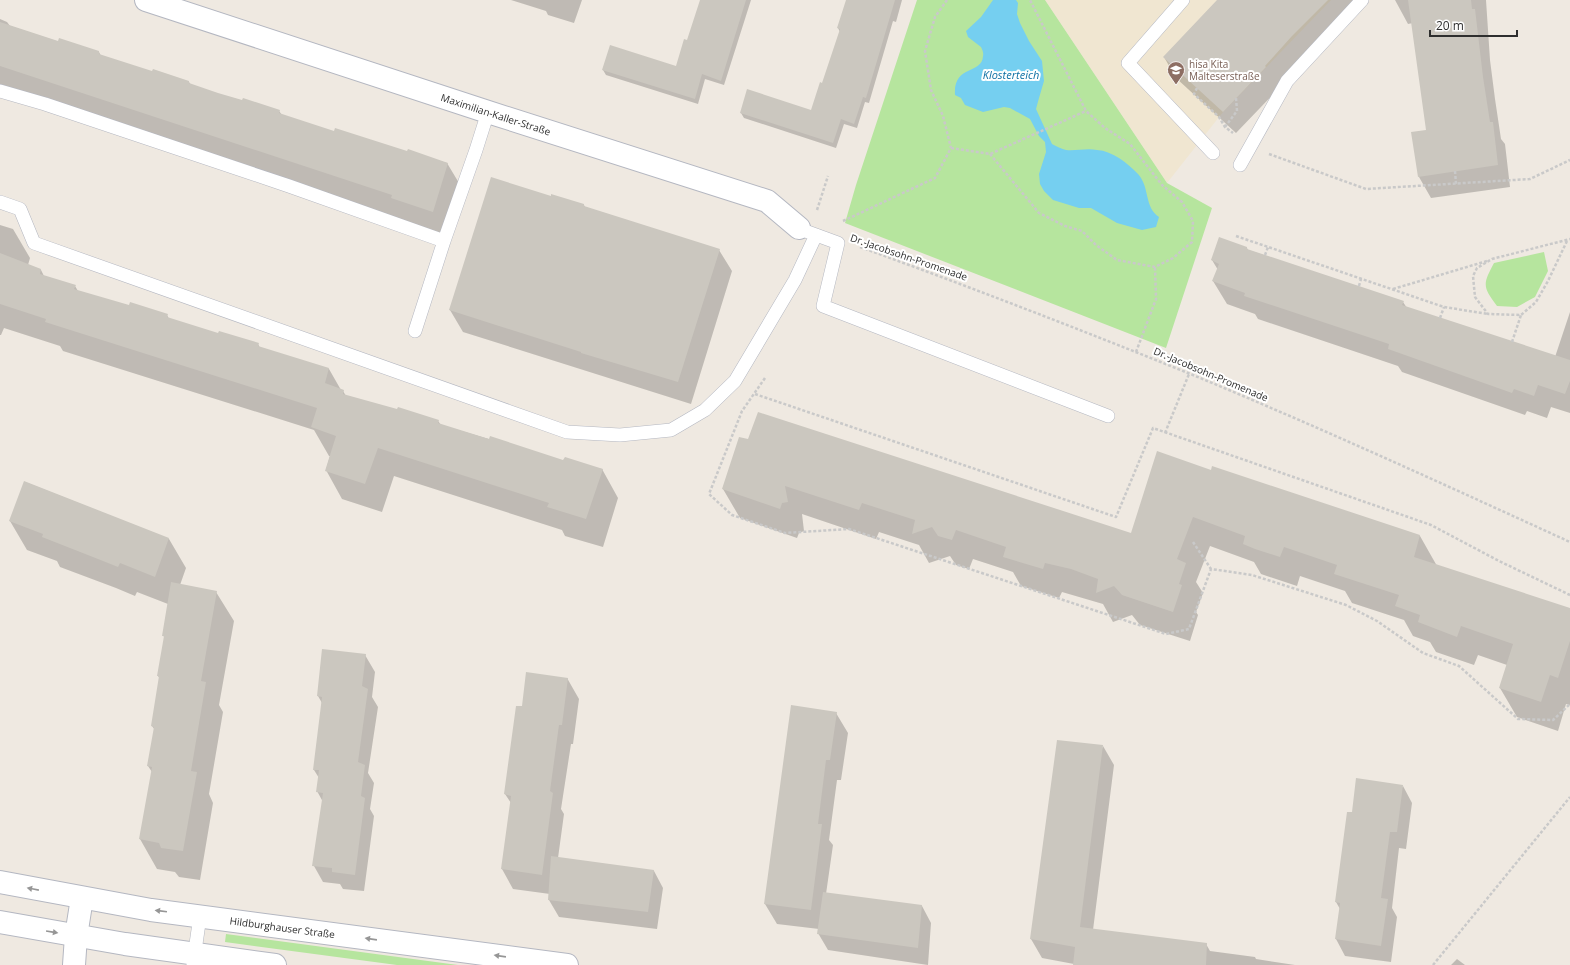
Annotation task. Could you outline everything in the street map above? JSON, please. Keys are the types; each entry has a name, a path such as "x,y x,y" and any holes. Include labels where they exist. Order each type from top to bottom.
{"main road":[{"name":"Maximilian-Kaller-Straße","path":"146,0 488,112 767,201 808,232"},
{"name":"Hildburghauser Straße","path":"0,882 82,898 200,916 567,965"},
{"path":"74,965 76,936 82,898"},
{"path":"0,922 194,959 275,965"}],"lane":[{"path":"1183,0 1128,63 1213,153"},
{"path":"1240,165 1287,81 1362,0"},
{"path":"0,91 45,104 289,186 444,241"},
{"path":"415,330 488,112"},
{"path":"0,202 20,209 34,243 567,432 620,435 671,430 705,410 735,381 795,280 808,232"},
{"name":"Maximilian-Kaller-Straße","path":"808,232 838,243"},
{"path":"838,243 823,306 1108,416"},
{"path":"194,959 200,916"}],"path":[{"path":"947,0 935,17 925,51 931,90 944,116 951,148 990,154 1086,111"},
{"path":"990,154 1039,213 1065,226 1082,231 1096,245 1116,260 1155,267 1173,258 1192,242 1193,221 1182,202 1162,185 1130,144 1105,128 1086,111 1030,0"},
{"path":"1197,88 1194,94 1219,117 1225,127 1255,149 1366,190 1530,179 1570,160"},
{"path":"1225,127 1237,111 1236,98"},
{"name":"Dr.-Jacobsohn-Promenade","path":"808,232 935,178 951,148"},
{"path":"1455,171 1456,184"},
{"path":"808,232 828,176"},
{"path":"1236,236 1444,307 1488,314 1521,315"},
{"path":"1391,289 1492,259 1570,239"},
{"path":"1512,342 1521,315 1536,302 1548,281 1566,240"},
{"name":"Dr.-Jacobsohn-Promenade","path":"838,243 849,243 986,293 1136,352 1373,452 1570,542"},
{"path":"1265,255 1268,247"},
{"path":"1488,314 1475,297 1473,276 1477,268 1492,259"},
{"path":"1136,352 1156,299 1155,267"},
{"path":"1359,286 1361,278"},
{"path":"1440,318 1444,307"},
{"path":"767,374 755,394 742,411 709,494 732,515 785,533 849,529 1166,634 1189,629 1211,569"},
{"path":"1165,432 1189,374"},
{"path":"755,394 1116,517 1153,428 1430,525 1499,561 1570,595"},
{"path":"1193,542 1211,569 1252,575 1346,605 1377,621 1424,652 1459,666 1518,719 1553,720 1570,704"},
{"path":"1432,965 1570,797"}],"shaded area":[{"name":"hisa Kita Malteserstraße","path":"1045,0 1331,0 1223,112 1167,183"}],"green space":[{"path":"917,0 1045,0 1167,183 1212,208 1166,348 845,223 856,185"},
{"path":"1544,252 1548,271 1535,297 1517,307 1497,306 1489,294 1486,285 1486,281 1494,263"},
{"path":"226,934 458,965 397,965 225,942"}],"water":[{"name":"Klosterteich","path":"993,0 1016,0 1018,3 1017,14 1020,23 1029,41 1042,61 1044,81 1036,109 1052,144 1066,150 1089,149 1103,151 1114,155 1124,162 1142,179 1151,208 1159,217 1156,227 1142,230 1117,223 1091,208 1079,208 1053,200 1044,191 1040,184 1039,174 1046,152 1045,142 1039,136 1030,119 1010,108 1004,107 983,112 965,105 961,98 955,95 958,78 978,66 983,55 981,47 968,37 966,31 981,17"}],"building":[{"path":"700,0 746,0 721,81 702,74 695,99 602,70 610,45 676,66 684,39 687,40"},
{"path":"846,0 895,0 866,98 863,97 854,124 841,119 833,143 740,113 747,89 811,110 820,82 822,83 840,29 837,28"},
{"path":"1217,0 1328,0 1292,36 1265,66 1266,67 1223,112 1163,57"},
{"path":"1408,0 1471,0 1472,9 1475,9 1483,77 1490,122 1493,122 1498,165 1418,177 1411,132 1426,130"},
{"path":"0,22 58,41 59,38 99,51 99,54 152,71 153,69 189,81 189,83 218,93 242,100 243,98 280,110 279,113 334,131 335,128 407,151 408,149 448,163 433,212 391,198 392,195 0,66"},
{"path":"491,177 551,196 551,194 584,204 584,206 720,249 678,382 581,353 449,310"},
{"path":"1219,237 1247,247 1247,249 1404,301 1402,305 1570,360 1570,381 1565,394 1538,385 1534,396 1514,389 1512,393 1388,349 1389,344 1244,296 1245,293 1212,281 1219,264 1211,260"},
{"path":"0,253 41,269 40,274 76,285 74,289 129,305 130,302 168,314 167,317 218,333 219,331 259,343 258,346 329,368 325,383 344,390 343,394 397,409 398,407 439,420 438,423 489,439 490,436 563,460 565,457 603,469 586,519 547,507 549,503 378,448 365,484 325,471 336,436 311,427 317,408 45,322 46,319 0,304"},
{"path":"758,412 1131,533 1157,451 1211,470 1212,466 1420,535 1414,557 1570,608 1570,641 1558,678 1550,675 1541,702 1499,688 1513,644 1461,626 1457,637 1418,622 1420,615 1395,606 1399,595 1334,574 1337,565 1284,547 1280,557 1255,549 1243,544 1245,536 1193,517 1177,559 1186,563 1179,584 1182,585 1173,612 1122,595 1114,586 1096,593 1098,579 1071,569 1045,563 1043,569 1003,557 1006,547 956,530 952,540 938,536 932,527 912,534 915,520 862,503 859,510 785,486 788,502 782,503 780,509 722,489 739,437 748,439"},
{"path":"24,481 169,538 155,577 120,563 118,567 42,537 43,534 9,521"},
{"path":"171,582 217,591 201,681 206,682 191,771 197,772 183,851 161,848 159,843 139,839 152,767 147,766 154,727 151,726 159,676 157,676 164,636 162,636"},
{"path":"322,649 366,654 362,686 368,689 358,762 365,765 361,796 365,798 355,875 332,872 332,868 312,866 323,793 316,792 319,770 313,770 322,697 317,696"},
{"path":"526,672 568,678 562,725 559,725 550,791 553,793 542,875 501,869 511,796 504,794 516,706 522,706"},
{"path":"791,705 837,712 830,760 826,760 818,824 822,824 811,910 764,904"},
{"path":"1057,740 1103,745 1080,927 1207,943 1206,965 1073,965 1075,947 1030,939"},
{"path":"1356,778 1403,785 1397,832 1390,832 1381,898 1388,899 1381,946 1335,939 1340,903 1335,902 1347,812 1352,812"},
{"path":"551,856 654,870 648,912 548,900"},
{"path":"823,892 922,905 918,948 817,934"}],"place":[{"name":"hisa Kita Malteserstraße","path":"1176,85"}]}
